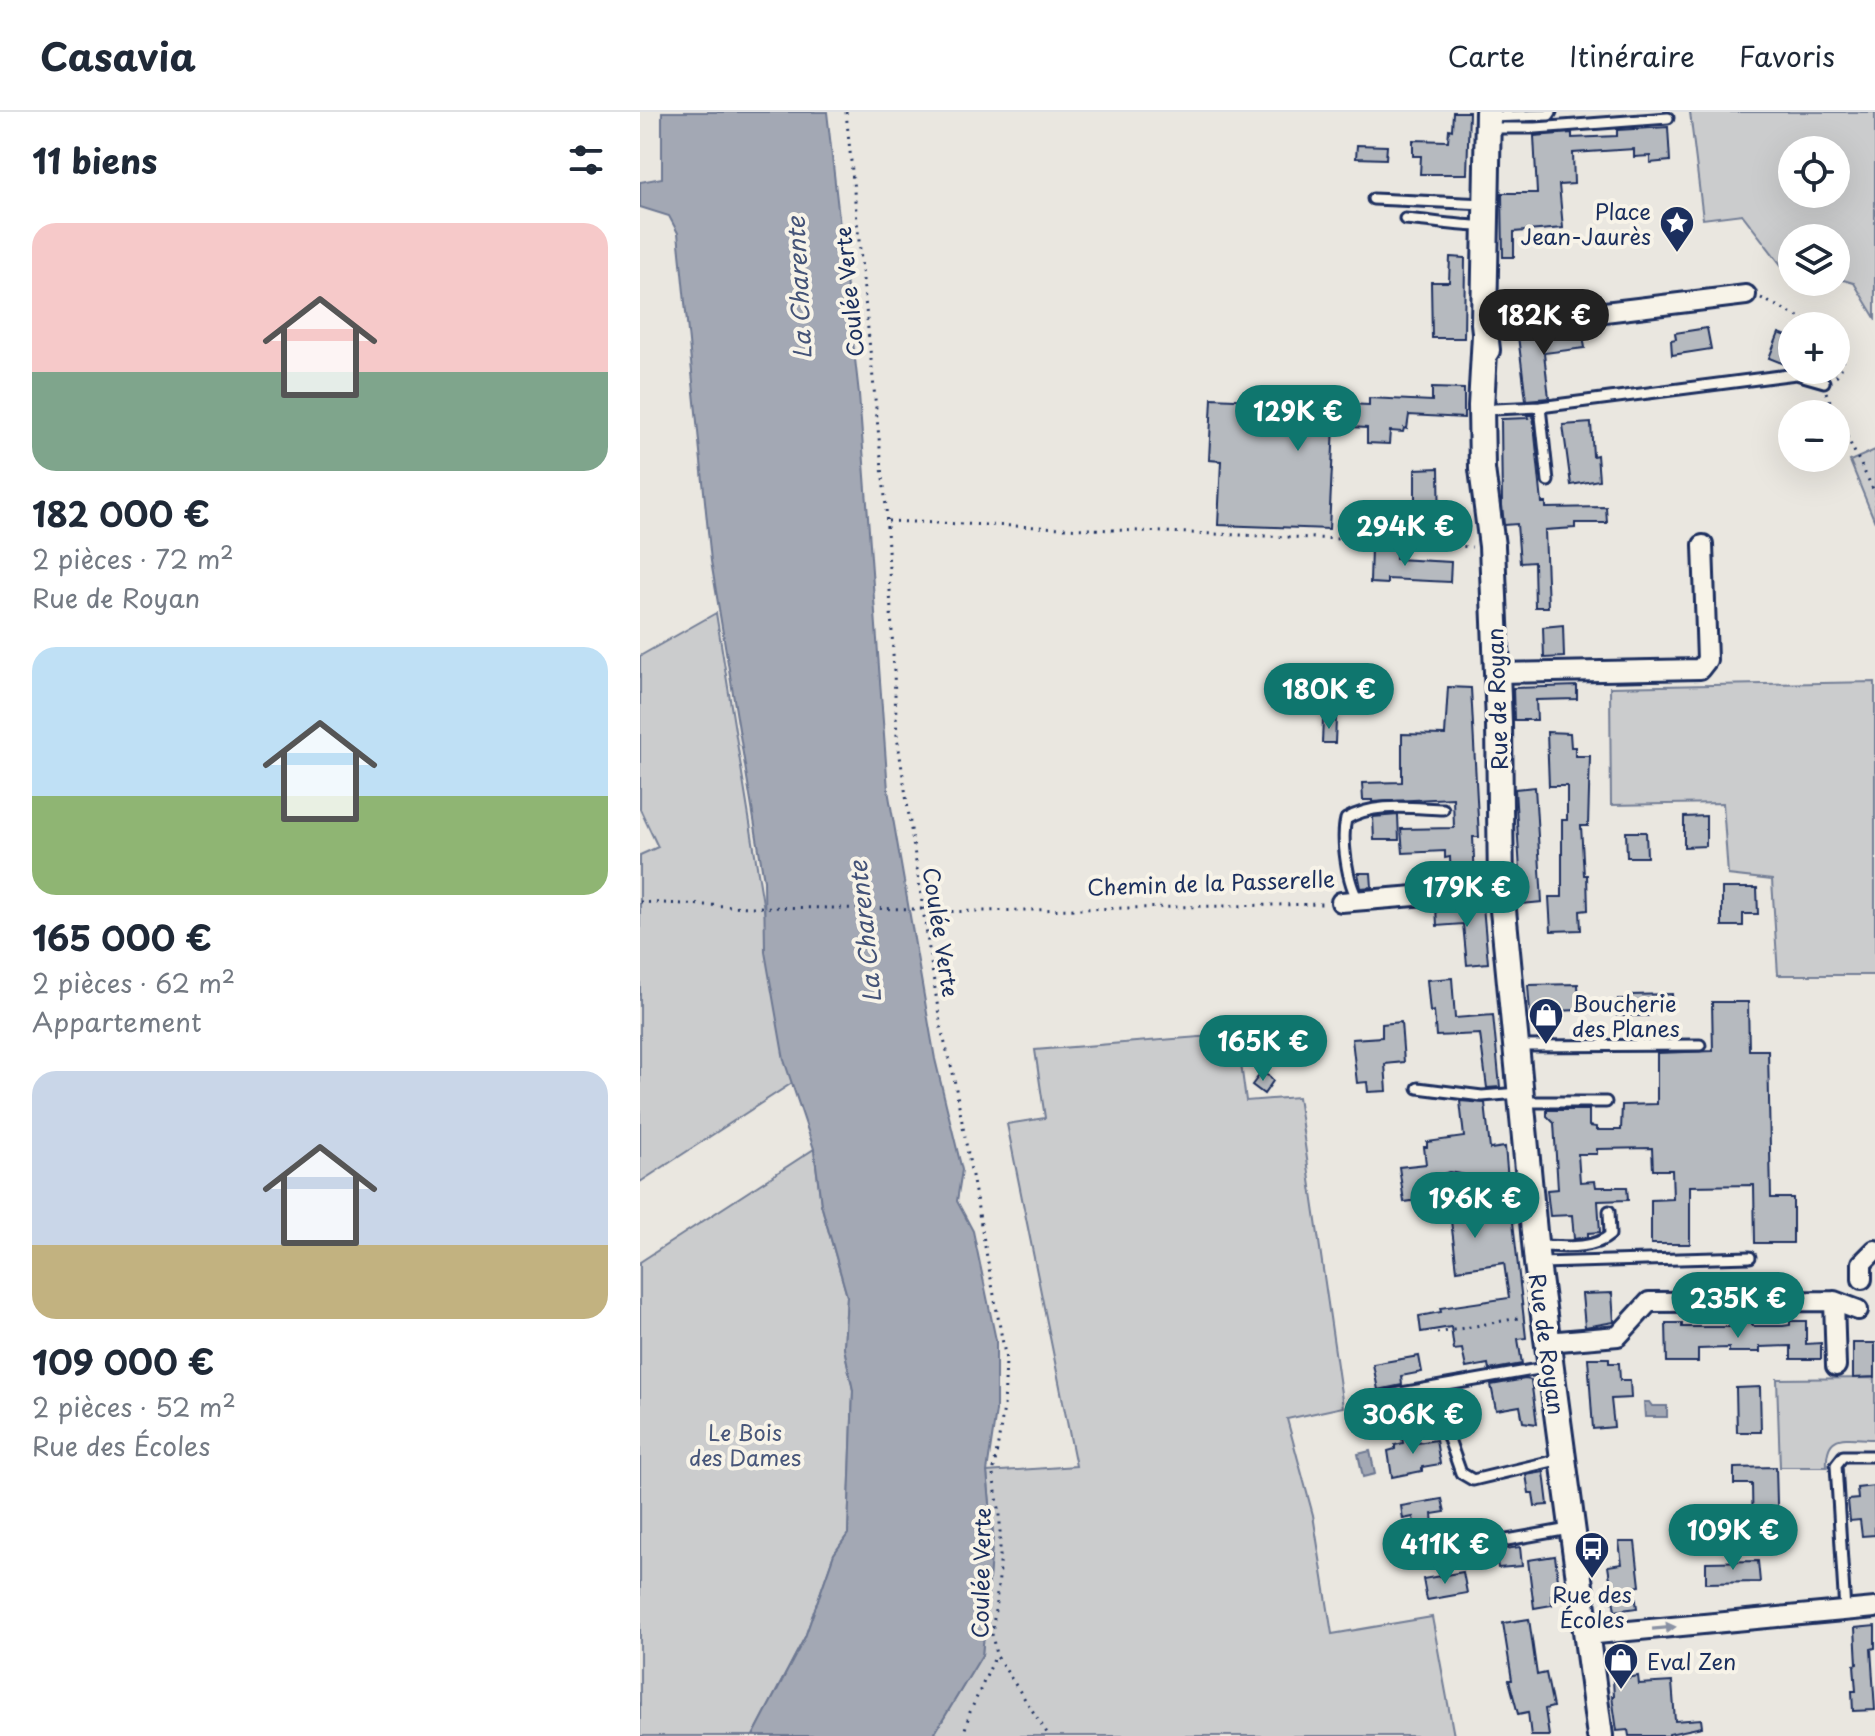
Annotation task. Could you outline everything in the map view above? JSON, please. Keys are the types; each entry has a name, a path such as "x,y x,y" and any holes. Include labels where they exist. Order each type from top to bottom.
{"main road":[{"name":"Rue de Royan","path":"1488,119 1482,469 1492,546 1501,889 1536,1254 1600,1736"},
{"name":"Rue de Royan","path":"1484,329 1495,409 1489,519"}],"street":[{"path":"1484,329 1746,295"},
{"path":"1496,673 1700,669 1707,660 1703,545"},
{"name":"Chemin de la Passerelle","path":"1350,902 1501,889"},
{"path":"1862,1279 1862,1263 1875,1250"},
{"path":"1834,1301 1836,1366"},
{"path":"1547,1342 1618,1336 1649,1302 1834,1301 1858,1310"},
{"path":"1586,1635 1875,1608"}],"lane":[{"path":"1488,119 1549,115 1551,112"},
{"path":"1488,119 1536,128 1668,118"},
{"path":"1373,199 1487,215"},
{"path":"1405,219 1454,226 1487,215"},
{"path":"1495,409 1540,407 1778,376"},
{"path":"1540,407 1548,481"},
{"path":"1350,902 1344,829 1346,819 1359,811 1389,807 1443,809"},
{"path":"1515,1046 1700,1045"},
{"path":"1418,1088 1482,1096 1606,1102"},
{"path":"1449,1179 1466,1179 1479,1187 1496,1189 1529,1185"},
{"path":"1536,1254 1602,1242 1610,1235 1609,1211"},
{"path":"1536,1254 1750,1257"},
{"path":"1367,1399 1550,1367"},
{"path":"1445,1428 1461,1473 1473,1480 1563,1459"},
{"path":"1845,1611 1836,1465 1843,1456 1875,1456"},
{"path":"1507,1540 1572,1529"}],"path":[{"name":"Coulée Verte","path":"846,112 886,521 897,736 941,1029 953,1073 1006,1360 1004,1407 993,1475 1000,1514 1000,1570 992,1634 996,1655 1049,1736"},
{"path":"1746,295 1756,295 1789,312"},
{"path":"1850,442 1875,493"},
{"path":"886,521 1340,539 1459,548 1492,546"},
{"name":"Chemin de la Passerelle","path":"640,902 921,909 931,912 1350,902"},
{"path":"1437,1333 1543,1313"},
{"path":"963,1736 970,1712 996,1655"}],"green space":[{"path":"1690,112 1875,112 1875,318 1854,283 1850,282 1850,224 1778,224 1778,261 1742,214 1703,219"},
{"path":"1875,450 1875,522 1850,461"},
{"path":"716,613 792,1083 640,1182 640,855 658,847 640,809 640,656"},
{"path":"1875,682 1875,975 1778,975 1772,880 1728,875 1723,803 1611,805 1610,687"},
{"path":"1237,1034 1246,1101 1298,1097 1343,1407 1287,1419 1313,1515 1332,1634 1432,1617 1454,1736 933,1736 982,1655 993,1534 987,1472 1076,1466 1007,1124 1045,1118 1035,1050"},
{"name":"Le Bois des Dames","path":"814,1149 821,1204 847,1296 844,1348 853,1390 848,1534 834,1554 805,1637 753,1736 640,1736 640,1262"},
{"path":"1875,1378 1875,1439 1839,1439 1830,1447 1827,1467 1780,1467 1777,1379"}],"water":[{"name":"La Charente","path":"662,112 827,112 859,394 888,790 935,1059 962,1170 957,1201 973,1231 996,1340 996,1411 987,1472 993,1534 982,1655 933,1736 753,1736 805,1637 834,1554 848,1534 853,1390 844,1348 847,1296 821,1204 814,1149 784,1060 765,952 764,880 711,561 678,233 669,216 640,207 640,182 662,178"},
{"path":"1644,1402 1652,1406 1667,1406 1667,1417 1645,1417"},
{"path":"1370,1451 1375,1474 1363,1477 1358,1454"}],"building":[{"path":"1453,112 1469,112 1467,174 1420,174 1421,156 1413,156 1413,140 1448,141"},
{"path":"1668,127 1670,161 1650,163 1650,156 1634,157 1634,149 1573,153 1574,184 1559,185 1563,228 1514,232 1514,257 1503,257 1502,193 1537,193 1534,136 1572,133 1572,138 1617,136 1617,130"},
{"path":"1357,145 1387,146 1386,159 1356,158"},
{"path":"1450,257 1465,258 1464,338 1432,338 1431,282 1449,282"},
{"path":"1582,328 1585,348 1544,353 1549,398 1526,400 1518,336"},
{"path":"1707,328 1711,349 1672,355 1671,340 1676,339 1675,333"},
{"path":"1778,336 1778,362 1769,358"},
{"path":"1432,388 1464,389 1464,418 1409,415 1407,429 1404,428 1403,432 1390,431 1389,444 1367,443 1367,428 1334,426 1329,529 1218,525 1221,461 1209,460 1212,398 1369,405 1369,398 1432,401"},
{"path":"1527,415 1533,415 1542,503 1546,503 1546,508 1606,507 1607,523 1575,523 1575,528 1545,530 1548,607 1535,607 1534,562 1520,563 1517,524 1504,525 1501,419 1528,418"},
{"path":"1591,423 1593,456 1597,455 1599,480 1571,485 1563,425"},
{"path":"1439,468 1440,532 1415,533 1415,469"},
{"path":"1371,547 1396,548 1396,559 1451,562 1450,582 1387,579 1387,584 1370,583"},
{"path":"1563,625 1564,657 1544,658 1543,627"},
{"path":"1577,686 1577,699 1536,700 1537,720 1514,720 1513,688"},
{"path":"1448,687 1471,688 1479,837 1473,837 1475,879 1451,881 1450,857 1445,858 1445,851 1403,853 1401,829 1454,828 1453,798 1372,802 1363,800 1362,783 1402,782 1402,734 1445,735"},
{"path":"1323,718 1336,719 1335,743 1322,743"},
{"path":"1547,732 1570,733 1575,756 1590,756 1588,826 1581,826 1588,910 1580,911 1581,930 1551,931 1549,897 1562,897 1562,820 1567,820 1567,786 1549,786"},
{"path":"1535,787 1542,902 1522,904 1515,789"},
{"path":"1398,815 1399,840 1374,840 1373,817"},
{"path":"1706,816 1706,846 1684,847 1684,817"},
{"path":"1626,832 1646,832 1647,857 1627,857"},
{"path":"1358,873 1371,873 1372,887 1361,888"},
{"path":"1722,888 1757,888 1758,914 1743,914 1743,926 1722,926"},
{"path":"1476,903 1476,907 1483,906 1488,963 1467,965 1463,924 1437,926 1436,906"},
{"path":"1452,978 1455,1018 1493,1015 1500,1087 1487,1088 1480,1034 1436,1036 1427,980"},
{"path":"1578,984 1579,1010 1530,1012 1528,985"},
{"path":"1672,994 1673,1011 1648,1011 1648,1016 1617,1016 1618,999 1629,999 1629,995"},
{"path":"1712,1002 1748,1002 1749,1050 1768,1050 1771,1198 1793,1198 1793,1243 1755,1243 1754,1185 1690,1186 1690,1244 1651,1244 1651,1200 1673,1199 1672,1170 1653,1170 1652,1148 1597,1149 1597,1154 1578,1154 1580,1182 1595,1181 1596,1187 1627,1187 1628,1200 1598,1201 1600,1232 1574,1239 1572,1215 1550,1216 1547,1190 1558,1189 1554,1123 1547,1116 1547,1110 1589,1110 1589,1126 1596,1127 1596,1130 1621,1130 1622,1105 1657,1104 1657,1053 1713,1051"},
{"path":"1401,1022 1404,1062 1385,1064 1387,1091 1368,1092 1367,1082 1357,1083 1352,1039 1382,1037 1382,1024"},
{"path":"1261,1073 1273,1081 1264,1094 1252,1085"},
{"path":"1460,1101 1485,1103 1490,1149 1505,1147 1508,1180 1488,1181 1449,1172 1443,1174 1442,1182 1446,1186 1479,1194 1510,1195 1526,1338 1518,1339 1522,1364 1489,1370 1488,1364 1466,1368 1462,1349 1454,1350 1451,1327 1421,1332 1419,1316 1441,1312 1440,1308 1509,1298 1504,1263 1457,1270 1448,1196 1404,1202 1399,1167 1426,1164 1424,1147 1427,1147 1427,1142 1464,1137"},
{"path":"1612,1293 1614,1322 1585,1327 1582,1294"},
{"path":"1752,1321 1752,1326 1783,1326 1790,1325 1790,1321 1806,1321 1806,1344 1821,1343 1821,1359 1791,1359 1791,1346 1760,1347 1760,1352 1729,1352 1729,1348 1698,1349 1698,1362 1667,1362 1666,1323 1682,1323 1682,1327 1736,1327 1736,1322"},
{"path":"1853,1343 1875,1343 1875,1377 1853,1378"},
{"path":"1419,1356 1422,1372 1401,1376 1402,1385 1378,1390 1373,1364"},
{"path":"1588,1358 1609,1358 1609,1363 1619,1363 1620,1380 1630,1380 1631,1398 1611,1399 1614,1427 1593,1429"},
{"path":"1531,1380 1537,1424 1523,1422 1520,1406 1496,1410 1491,1385"},
{"path":"1760,1387 1761,1432 1737,1432 1736,1388"},
{"path":"1416,1435 1417,1443 1436,1440 1440,1464 1392,1477 1388,1451 1403,1443 1402,1438"},
{"path":"1776,1467 1778,1539 1753,1540 1752,1484 1734,1484 1734,1468"},
{"path":"1544,1472 1548,1505 1535,1506 1526,1475"},
{"path":"1874,1486 1875,1535 1862,1536 1860,1520 1850,1521 1848,1500 1858,1499 1857,1488"},
{"path":"1442,1499 1445,1512 1432,1514 1434,1538 1417,1541 1413,1517 1403,1519 1401,1506"},
{"path":"1619,1542 1635,1542 1640,1586 1634,1587 1637,1608 1615,1611 1608,1566 1622,1564"},
{"path":"1520,1547 1522,1566 1498,1568 1495,1550"},
{"path":"1555,1556 1560,1594 1551,1595 1552,1605 1534,1608 1528,1560"},
{"path":"1758,1561 1760,1582 1706,1583 1706,1562"},
{"path":"1463,1572 1467,1593 1427,1600 1423,1579"},
{"path":"1529,1619 1537,1675 1546,1673 1553,1707 1545,1709 1549,1736 1531,1736 1528,1712 1518,1714 1509,1680 1512,1680 1503,1623"},
{"path":"1875,1626 1875,1648 1871,1649 1875,1710 1853,1711 1852,1691 1856,1691 1854,1665 1857,1664 1855,1628"},
{"path":"1638,1676 1639,1684 1672,1682 1675,1721 1701,1719 1702,1727 1669,1736 1629,1736 1628,1730 1617,1731 1613,1680"}],"place":[{"name":"Place Jean-Jaurès","path":"1677,254"},
{"name":"Boucherie des Planes","path":"1546,1046"},
{"name":"Rue des Écoles","path":"1592,1580"},
{"name":"Eval Zen","path":"1621,1691"}]}
